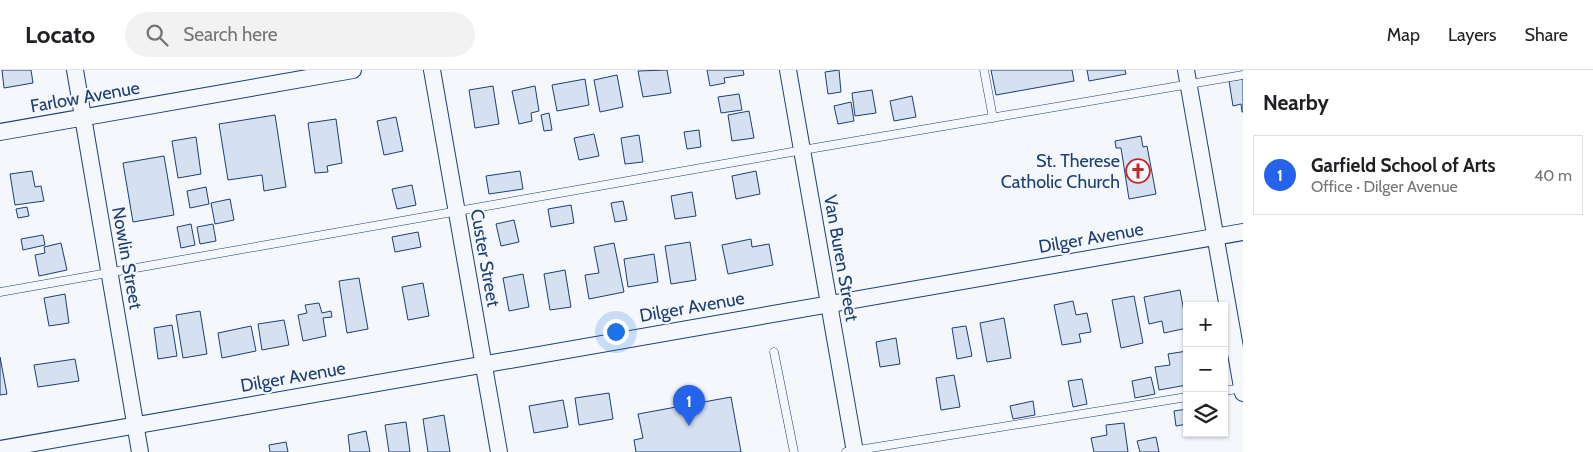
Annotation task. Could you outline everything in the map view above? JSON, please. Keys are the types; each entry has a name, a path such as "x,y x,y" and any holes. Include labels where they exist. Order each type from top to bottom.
{"street":[{"name":"Nowlin Street","path":"75,70 140,452"},
{"name":"Farlow Avenue","path":"0,132 353,70"},
{"name":"Custer Street","path":"432,70 499,452"},
{"name":"Van Buren Street","path":"788,70 829,303 852,452"},
{"path":"1188,77 1243,390"},
{"name":"Dilger Avenue","path":"0,449 1243,232"}],"lane":[{"path":"984,70 993,118"},
{"path":"0,292 993,118 1188,77 1243,75"},
{"path":"774,352 794,452"},
{"path":"1228,391 1243,390"},
{"path":"852,452 1183,398"}],"building":[{"path":"2,70 31,70 33,83 4,88"},
{"path":"667,70 671,93 643,97 638,71"},
{"path":"707,70 743,70 744,75 724,78 725,83 710,86"},
{"path":"839,70 841,92 828,94 825,72"},
{"path":"991,70 1072,70 1074,81 996,95"},
{"path":"1087,70 1125,70 1126,74 1089,81"},
{"path":"617,75 623,107 600,112 594,80"},
{"path":"585,79 589,105 557,111 552,85"},
{"path":"1243,79 1242,112 1241,104 1233,106 1229,81"},
{"path":"493,86 499,124 475,128 469,90"},
{"path":"535,86 539,111 531,113 532,121 519,124 512,91"},
{"path":"872,90 876,113 855,116 852,93"},
{"path":"739,94 742,110 721,113 718,97"},
{"path":"912,96 916,117 894,121 890,101"},
{"path":"851,102 854,121 838,124 834,106"},
{"path":"749,111 754,138 732,141 728,115"},
{"path":"549,113 552,130 544,131 541,115"},
{"path":"275,115 286,187 264,191 262,175 228,180 219,124"},
{"path":"396,117 403,151 384,155 377,121"},
{"path":"336,119 342,163 327,166 328,172 315,173 308,123"},
{"path":"699,130 701,147 687,149 684,132"},
{"path":"594,134 599,156 579,160 574,138"},
{"path":"639,135 643,162 625,164 621,138"},
{"name":"St. Therese Catholic Church","path":"1141,136 1143,147 1147,146 1156,194 1129,199 1121,148 1116,148 1115,141"},
{"path":"196,137 201,174 178,178 172,141"},
{"path":"164,156 174,215 133,222 123,163"},
{"path":"32,171 35,187 41,186 44,201 15,205 10,174"},
{"path":"520,171 523,189 489,194 486,176"},
{"path":"756,171 760,194 736,199 732,176"},
{"path":"412,185 416,205 397,209 392,189"},
{"path":"206,187 209,204 190,208 187,191"},
{"path":"692,192 696,216 675,219 671,196"},
{"path":"230,199 234,220 215,224 211,203"},
{"path":"623,201 627,220 615,222 611,203"},
{"path":"571,205 574,223 551,227 548,209"},
{"path":"27,207 29,216 18,218 16,209"},
{"path":"514,220 519,242 501,246 496,224"},
{"path":"191,224 195,245 181,248 177,227"},
{"path":"213,224 216,241 200,244 197,227"},
{"path":"418,232 421,247 395,252 392,237"},
{"path":"43,235 45,245 23,250 21,239"},
{"path":"751,239 752,247 769,244 773,265 728,274 722,245"},
{"path":"690,242 696,280 671,284 665,246"},
{"path":"61,243 67,270 39,276 35,255 45,253 44,247"},
{"path":"614,243 624,292 589,299 585,275 599,273 594,247"},
{"path":"654,254 658,282 628,287 624,259"},
{"path":"565,270 571,307 550,310 544,274"},
{"path":"523,274 529,307 509,311 503,278"},
{"path":"359,278 368,329 347,333 339,281"},
{"path":"423,283 429,316 408,320 402,287"},
{"path":"1180,290 1183,306 1183,329 1164,333 1162,321 1149,324 1144,297"},
{"path":"65,294 69,323 49,326 44,298"},
{"path":"1134,296 1143,343 1121,348 1112,300"},
{"path":"1073,301 1076,315 1087,313 1091,332 1079,334 1081,342 1062,345 1054,305"},
{"path":"319,303 322,313 331,311 332,317 323,318 326,336 303,341 298,315 307,313 305,305"},
{"path":"200,311 207,354 183,358 176,315"},
{"path":"1004,318 1011,358 987,362 980,323"},
{"path":"284,320 289,345 262,350 258,324"},
{"path":"172,325 177,356 158,359 154,328"},
{"path":"251,326 256,351 222,358 218,333"},
{"path":"966,326 972,356 957,359 952,328"},
{"path":"896,338 900,364 880,367 876,342"},
{"path":"1183,352 1183,386 1159,390 1155,367 1170,365 1168,354"},
{"path":"0,357 7,394 0,395"},
{"path":"75,359 79,381 38,387 34,365"},
{"path":"954,375 960,407 941,410 936,378"},
{"path":"1151,377 1155,394 1135,398 1132,381"},
{"path":"1082,379 1087,404 1073,407 1068,381"},
{"path":"609,393 613,419 579,425 575,398"},
{"path":"731,397 741,452 636,452 634,440 643,438 638,414"},
{"path":"563,400 568,427 534,433 529,406"},
{"path":"1033,401 1035,415 1013,419 1010,406"},
{"path":"1183,410 1183,425 1176,426 1174,411"},
{"path":"444,415 450,452 428,452 423,419"},
{"path":"406,422 410,452 389,452 385,425"},
{"path":"1124,423 1128,452 1094,452 1091,438 1107,435 1106,425"},
{"path":"366,431 370,452 350,452 348,435"},
{"path":"1156,437 1159,452 1140,452 1137,441"},
{"path":"286,442 288,452 270,452 269,445"}],"place":[{"name":"St. Therese Catholic Church","path":"1138,171"},
{"name":"Garfield School of Arts","path":"689,426"}]}
